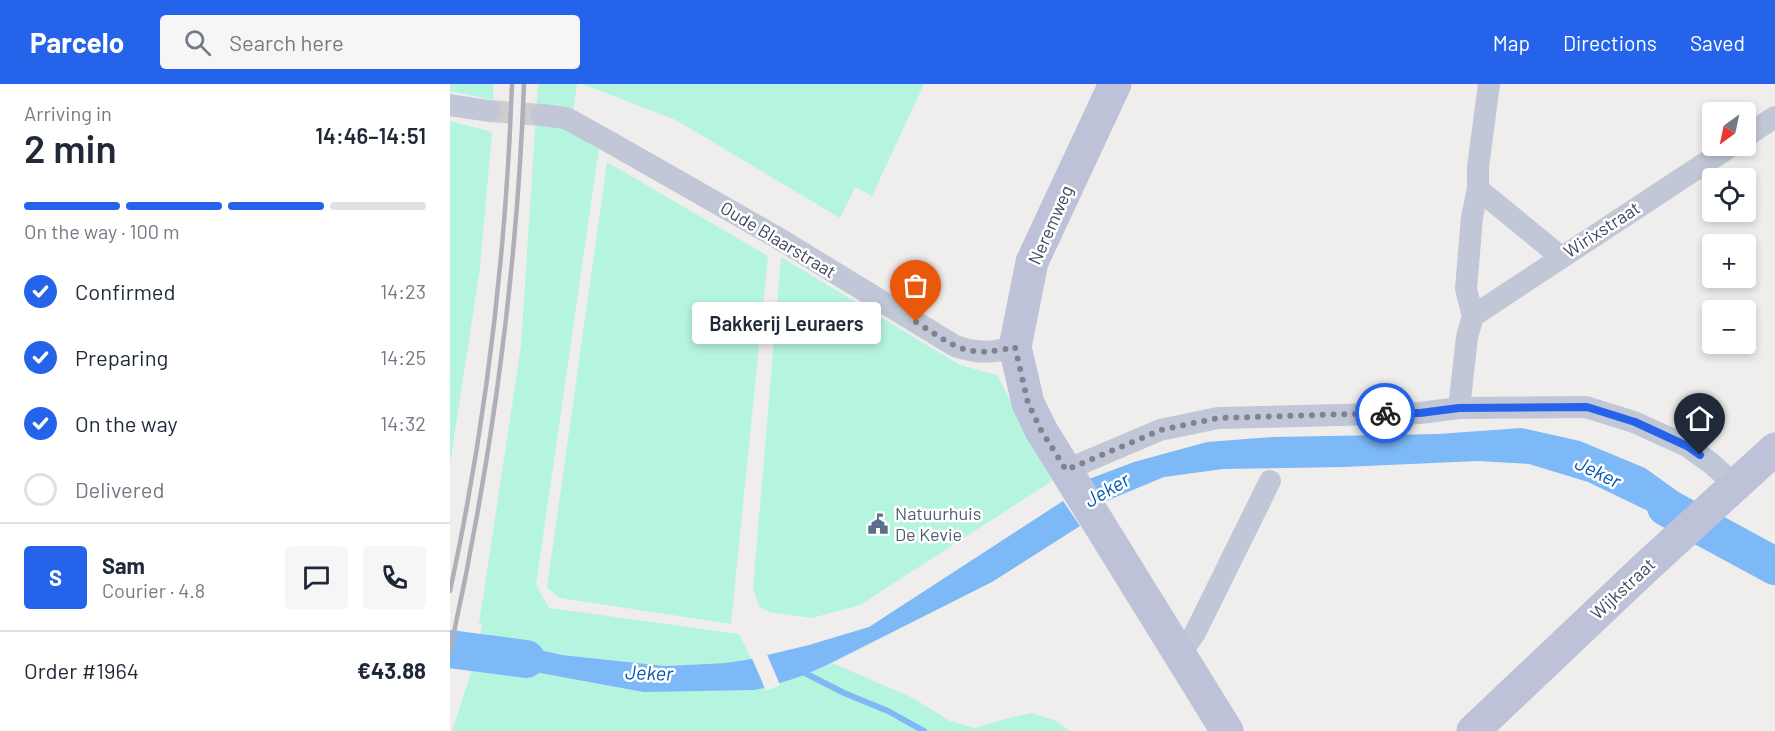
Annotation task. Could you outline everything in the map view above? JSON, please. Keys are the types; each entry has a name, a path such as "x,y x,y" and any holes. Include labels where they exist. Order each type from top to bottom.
{"street":[{"name":"Neremweg","path":"1116,84 1032,262 1015,347 1028,403 1041,430 1227,731"},
{"path":"1459,408 1467,337 1473,316 1466,290 1472,218 1478,189 1478,167 1490,84"},
{"path":"450,105 489,111"},
{"name":"Oude Blaarstraat","path":"542,116 566,118 606,140 778,238 955,346 974,353 1015,347"},
{"path":"1756,129 1775,117"},
{"name":"Wirixstraat","path":"1473,316 1716,156"},
{"path":"1478,189 1561,257"},
{"path":"1070,478 1161,430 1218,418 1420,413 1459,408 1587,407 1635,422 1687,446 1712,464 1724,496"},
{"name":"Wijkstraat","path":"1473,731 1775,449"},
{"path":"1179,655 1195,633 1270,481"}],"green space":[{"path":"450,84 493,84 493,100 450,91"},
{"path":"538,84 577,84 573,113 566,125 599,149 536,585 549,608 739,634 751,659 726,663 665,666 562,655 480,636 482,624 479,624 521,346"},
{"path":"582,84 924,84 872,196 855,187 840,218 676,120"},
{"path":"450,121 492,132 480,268 450,464"},
{"path":"607,162 768,256 731,624 560,598 547,588"},
{"path":"781,257 960,365 997,375 1052,481 860,605 812,618 769,612 759,606 753,588"},
{"path":"475,661 643,692 769,687 806,675 832,663 913,698 950,721 975,728 1031,713 1054,720 1071,731 452,731"}],"water":[{"path":"1522,428 1580,441 1645,468 1691,501 1673,523 1588,482 1529,464 1478,461 1223,469 1164,477 1104,502 1089,479 1134,462 1207,442 1273,437 1438,434"},
{"path":"1063,501 1080,526 992,582 825,666 764,688 643,692 475,661 480,636 562,655 665,666 726,663 809,645 869,627"},
{"path":"1726,523 1775,554 1775,582 1748,569 1706,543"}],"pier":[{"path":"766,652 780,685 766,691 751,656"}],"waterway":[{"name":"Jeker","path":"1666,507 1775,566"},
{"name":"Jeker","path":"450,649 526,659"},
{"path":"801,671 844,693 888,711 924,731"}],"tunnel":[{"path":"489,111 542,115"}],"railway":[{"path":"450,591 474,465 492,339 505,211 512,84"},
{"path":"450,651 478,511 500,369 515,227 524,84"}],"way so far":[{"path":"916,322 955,346 974,353 1015,347 1028,403 1041,430 1066,470 1161,430 1218,418 1385,413"}],"place":[{"name":"Bakkerij Leuraers","path":"916,322"},
{"name":"Natuurhuis De Kevie","path":"878,524"}],"route":[{"path":"1385,413 1420,413 1459,408 1587,407 1635,422 1687,446 1700,455"}]}
